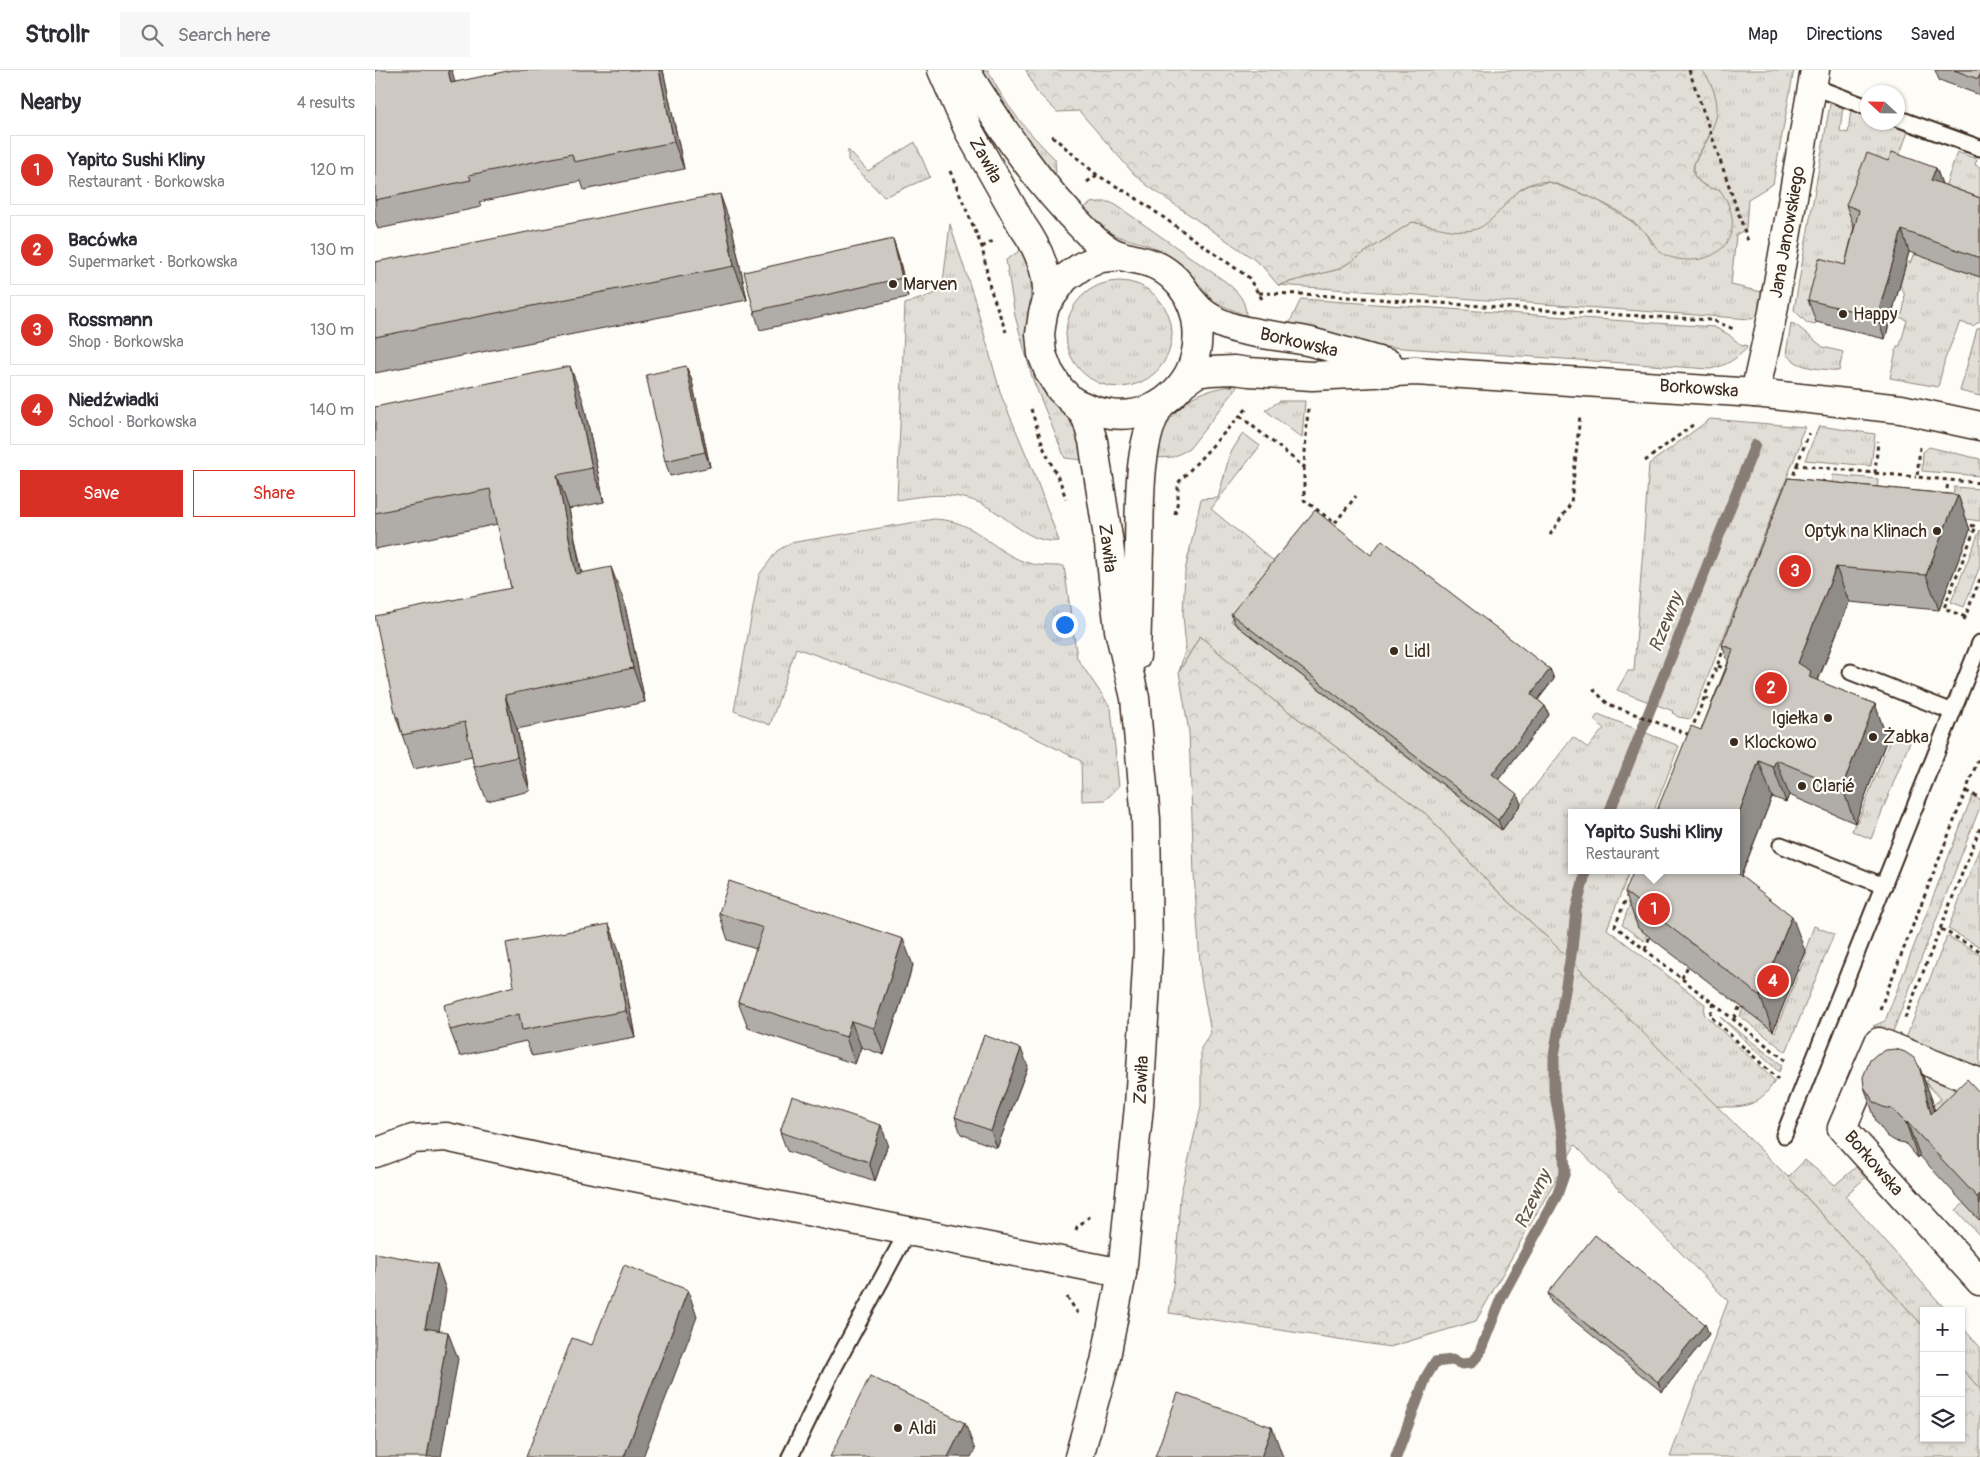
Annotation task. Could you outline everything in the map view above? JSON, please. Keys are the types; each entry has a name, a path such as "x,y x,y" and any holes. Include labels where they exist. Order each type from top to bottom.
{"street":[{"name":"Zawiła","path":"942,70 969,130 1031,238 1048,281 1047,304"},
{"name":"Zawiła","path":"965,70 1022,156 1085,231 1112,252 1121,256 1143,260 1161,268 1178,282 1191,300 1198,321 1198,342 1194,364 1190,374 1183,383 1155,412 1147,434 1142,471 1135,698 1146,819 1148,949 1139,1106 1122,1273 1105,1362 1079,1457"},
{"name":"Jana Janowskiego","path":"1755,393 1765,347 1813,78"},
{"name":"Zawiła","path":"1121,256 1101,258 1082,266 1065,278 1047,304 1043,313 1040,334 1042,354 1049,372 1060,389 1074,402 1087,420 1093,441 1109,544 1119,630 1135,698"},
{"name":"Borkowska","path":"1191,300 1197,309 1210,319 1239,329 1310,342 1415,370"},
{"name":"Borkowska","path":"1183,383 1197,373 1211,371 1234,370 1312,376 1415,370 1755,393 1901,409 1980,426"},
{"name":"Zawiła","path":"1074,402 1110,415 1129,415 1161,404"},
{"name":"Borkowska","path":"1893,1048 1879,1042 1842,1128 1980,1281"},
{"path":"1893,1048 1980,1083"},
{"path":"375,1153 413,1139 446,1137 558,1162 1122,1273"}],"lane":[{"path":"1813,78 1860,103"},
{"path":"1905,121 1980,148"},
{"path":"1784,1135 1980,643"},
{"path":"1851,672 1953,712"},
{"path":"1781,845 1884,886"},
{"path":"790,1457 831,1374 907,1232"}],"path":[{"path":"1689,70 1750,247"},
{"path":"1046,132 1097,175 1146,205 1248,276 1262,300"},
{"path":"1259,293 1302,294 1712,320 1750,336 1765,347"},
{"path":"1174,518 1178,500 1178,483 1251,405 1252,399"},
{"path":"1308,404 1303,476 1304,500 1335,523"},
{"path":"1550,535 1571,503 1581,411"},
{"path":"1240,416 1305,468"},
{"path":"1645,461 1695,424"},
{"path":"1875,473 1878,439"},
{"path":"1917,477 1921,439"},
{"path":"1791,483 1807,440"},
{"path":"1797,465 1980,484"},
{"path":"1822,492 1824,468"},
{"path":"1820,482 1824,476"},
{"path":"1945,504 1948,481"},
{"path":"1330,530 1356,496"},
{"path":"1313,519 1319,511"},
{"path":"1960,524 1976,526 1944,608 1965,616"},
{"path":"1687,742 1727,641"},
{"path":"1718,666 1731,671"},
{"path":"1593,689 1608,704 1690,735"},
{"path":"1705,698 1721,705"},
{"path":"1879,1012 1980,755"},
{"path":"1966,792 1980,798"},
{"path":"1893,1048 1980,828"},
{"path":"1631,886 1615,926 1790,1064"},
{"path":"1941,929 1980,951"},
{"path":"1645,949 1650,936"},
{"path":"1682,978 1688,966"},
{"path":"1714,1003 1710,1016 1782,1083"},
{"path":"1734,1018 1740,1006"},
{"path":"1083,1320 1065,1294 1077,1227 1100,1209"}],"green space":[{"path":"976,70 988,70 1001,95 1017,118 1055,159 1056,176 1027,141"},
{"path":"1026,70 1702,70 1714,92 1717,112 1708,138 1695,160 1693,170 1700,183 1720,190 1726,199 1732,218 1732,229 1723,248 1715,254 1696,260 1675,258 1662,253 1637,225 1609,206 1556,184 1537,182 1527,185 1519,191 1496,215 1479,228 1464,231 1412,222 1339,269 1278,285 1262,266 1252,258 1148,186 1134,174 1079,111 1057,112 1036,91"},
{"path":"1702,70 1794,70 1773,184 1748,199 1746,229 1736,235 1731,285 1762,292 1759,316 1751,319 1278,285 1339,269 1412,222 1444,228 1495,215 1517,192 1529,185 1549,182 1594,198 1631,221 1647,234 1652,244 1711,189 1701,183 1694,175 1694,163 1709,137 1715,96"},
{"path":"1830,104 1843,105 1840,131 1848,133 1851,109 1860,113 1860,130 1903,130 1908,132 1890,180 1903,260 1910,263 1944,190 1957,152 1977,159 1975,165 1980,167 1980,216 1956,268 1980,277 1980,321 1973,326 1960,322 1945,359 1938,387 1890,378 1897,346 1900,346 1907,320 1894,315 1895,312 1902,314 1904,306 1905,299 1899,284 1816,322 1815,325 1807,323 1794,310"},
{"path":"915,142 930,177 884,197 848,160 848,150 868,171"},
{"path":"1109,202 1116,205 1226,282 1241,297 1245,305 1246,316 1215,302 1183,266 1168,255 1148,245 1116,236 1100,226 1082,209 1091,203"},
{"path":"950,224 975,301 1001,395 1034,473 1059,541 1048,541 1028,534 984,505 962,498 941,495 897,500 905,304 942,291"},
{"path":"1022,249 1028,262 1031,278 1027,333 1028,355 1035,374 1073,427 1079,441 1083,460 1065,458 1033,380 1015,316 1006,260"},
{"path":"1119,281 1139,285 1157,296 1168,314 1172,334 1168,354 1157,372 1139,383 1119,387 1099,383 1081,372 1070,354 1066,334 1070,314 1081,296 1099,285"},
{"path":"1301,299 1714,327 1728,334 1742,346 1746,345 1747,348 1730,362 1710,369 1374,346 1289,324"},
{"path":"1791,323 1823,347 1843,352 1839,371 1804,366 1786,354"},
{"path":"1980,327 1980,396 1960,391 1977,329"},
{"path":"1238,385 1189,449 1173,457 1155,458 1159,440 1165,426 1181,404 1206,392"},
{"path":"1280,401 1305,401 1302,438 1265,410"},
{"path":"1710,419 1805,427 1799,440 1801,442 1691,719 1678,717 1673,711 1617,690 1628,671 1634,671 1649,464"},
{"path":"1819,426 1875,434 1871,466 1805,460"},
{"path":"1243,433 1260,446 1211,509 1275,562 1231,621 1501,830 1573,737 1588,748 1604,728 1594,720 1598,714 1679,746 1655,809 1568,809 1568,874 1628,874 1607,929 1705,1004 1704,1014 1775,1081 1757,1101 1735,1107 1716,1106 1553,943 1488,882 1426,814 1273,700 1200,636 1179,672 1186,647 1183,616 1185,571 1201,499 1218,498 1230,454"},
{"path":"1929,447 1980,459 1980,476 1922,471 1923,452"},
{"path":"1833,475 1878,479 1876,503 1830,498"},
{"path":"1954,487 1980,489 1980,521 1952,517"},
{"path":"934,519 949,521 973,530 1012,557 1025,562 1039,565 1064,566 1077,658 1111,708 1119,787 1105,800 1082,801 1081,761 1000,720 796,648 770,725 734,711 759,575 777,551 790,543"},
{"path":"1980,530 1980,566 1964,607 1951,602"},
{"path":"1200,636 1273,700 1426,814 1488,882 1553,943 1788,1177 1920,1323 1920,1442 1965,1442 1965,1372 1980,1389 1980,1457 1670,1457 1728,1301 1575,1145 1476,1321 1390,1347 1169,1313 1176,1264 1180,1197 1201,1106 1201,1048 1211,1033 1201,978 1194,874 1189,732 1179,672"},
{"path":"1891,731 1911,739 1871,839 1852,831 1855,823 1858,821 1890,740 1887,739"},
{"path":"1972,796 1980,799 1980,807 1892,1034 1873,1026 1885,1021"},
{"path":"1980,847 1980,947 1948,929"},
{"path":"1641,874 1643,874 1647,934 1644,941 1622,925"},
{"path":"1814,926 1834,934 1786,1052 1740,1016 1743,1008 1775,1032 1807,952 1805,951"},
{"path":"1947,936 1980,954 1980,1067 1906,1038"},
{"path":"1720,1017 1782,1065 1779,1072"},
{"path":"1929,1079 1980,1100 1957,1134 1935,1110 1933,1105 1941,1099 1925,1082"},
{"path":"1805,1160 1835,1185 1856,1167 1865,1178 1845,1196 1943,1307 1920,1307 1920,1323 1788,1177"},
{"path":"1968,1200 1980,1221 1980,1236 1956,1210"},
{"path":"1965,1330 1980,1347 1980,1389 1965,1372"}],"building":[{"path":"375,70 448,70 451,83 512,70 659,70 674,142 574,162 572,154 469,175 471,180 375,200"},
{"path":"1954,70 1980,70 1980,75 1978,79"},
{"path":"1892,152 1936,168 1931,180 1980,198 1980,258 1902,230 1877,317 1808,300 1819,258 1845,265 1859,210 1846,205 1867,153 1888,161"},
{"path":"720,194 734,266 375,337 375,262"},
{"path":"893,239 902,278 754,311 744,272"},
{"path":"570,366 592,468 557,475 576,574 611,567 633,668 505,695 517,757 474,767 465,722 402,735 398,717 396,717 375,616 511,588 490,489 375,513 375,407"},
{"path":"686,366 705,452 665,461 646,375"},
{"path":"1788,478 1958,495 1926,575 1836,567 1798,663 1811,671 1809,677 1875,704 1842,787 1776,760 1773,767 1759,761 1740,811 1740,809 1658,809 1691,726 1701,730 1726,670 1733,649 1722,645"},
{"name":"Lidl","path":"1315,510 1371,555 1382,540 1550,669 1531,694 1545,706 1492,774 1517,794 1498,820 1231,614"},
{"path":"1632,874 1738,874 1792,916 1760,996 1625,892"},
{"path":"729,881 903,939 874,1028 851,1021 846,1037 738,1002 763,928 719,913"},
{"path":"609,924 626,1011 522,1030 519,1014 450,1030 444,1005 514,986 506,943"},
{"path":"984,1035 1021,1049 991,1131 955,1117"},
{"path":"1896,1049 1914,1058 1919,1066 1931,1114 1967,1079 1980,1093 1980,1194 1977,1197 1907,1122 1892,1109 1874,1102 1864,1087 1863,1077 1870,1060 1886,1050"},
{"path":"792,1096 881,1125 869,1162 780,1132"},
{"path":"1595,1235 1705,1324 1658,1382 1548,1293"},
{"path":"375,1253 437,1264 425,1328 448,1332 427,1457 375,1457"},
{"path":"624,1265 688,1290 624,1457 526,1457 572,1338 592,1345"},
{"path":"870,1376 965,1423 948,1457 830,1457"},
{"path":"1178,1393 1272,1427 1261,1457 1155,1457"}],"waterway":[{"name":"Rzewny","path":"1611,809 1755,445"},
{"name":"Rzewny","path":"1396,1457 1426,1377 1435,1362 1452,1360 1462,1364 1471,1363 1479,1354 1502,1296 1557,1195 1565,1172 1563,1138 1554,1090 1554,1056 1572,949 1576,910 1585,874"}],"place":[{"name":"Marven","path":"893,284"},
{"name":"Happy","path":"1843,314"},
{"name":"Optyk na Klinach","path":"1937,531"},
{"name":"Rossmann","path":"1795,571"},
{"name":"Lidl","path":"1394,651"},
{"name":"Bacówka","path":"1771,688"},
{"name":"Igiełka","path":"1828,718"},
{"name":"Żabka","path":"1873,737"},
{"name":"Klockowo","path":"1734,742"},
{"name":"Clarié","path":"1802,786"},
{"name":"Yapito Sushi Kliny","path":"1654,909"},
{"name":"Niedźwiadki","path":"1773,981"},
{"name":"Aldi","path":"898,1428"}]}
